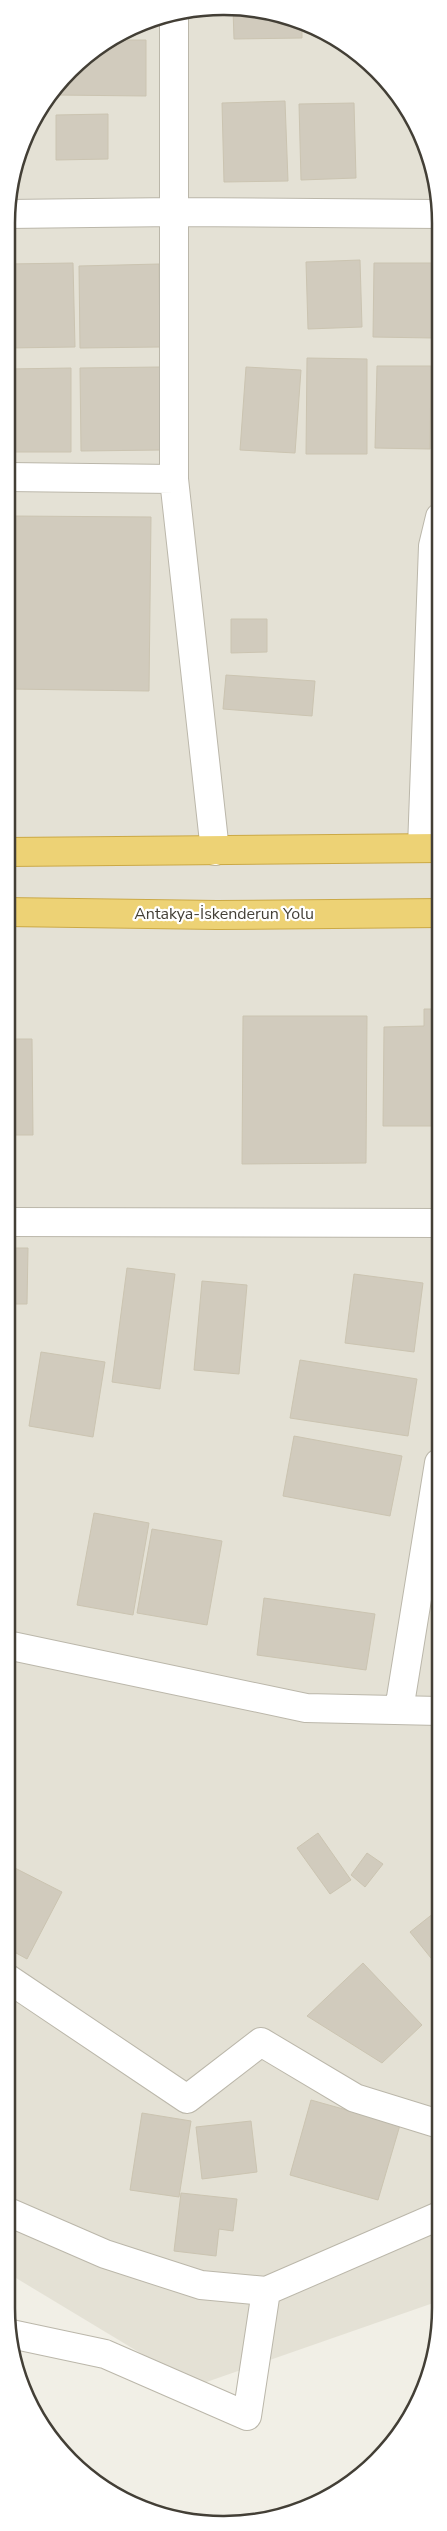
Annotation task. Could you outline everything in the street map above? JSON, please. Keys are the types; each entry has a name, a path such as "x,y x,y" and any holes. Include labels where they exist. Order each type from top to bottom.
{"highway":[{"path":"15,852 431,848"},
{"name":"Antakya-İskenderun Yolu","path":"15,912 217,915 432,913"}],"street":[{"path":"174,21 174,479 215,851"},
{"path":"15,214 175,212 432,214"},
{"path":"15,477 174,479"},
{"path":"431,848 432,546"},
{"path":"15,1222 432,1223"},
{"path":"399,1710 432,1510"},
{"path":"15,1647 306,1708 432,1711"},
{"path":"15,1984 187,2099 261,2042 355,2098 432,2122"},
{"path":"15,2216 105,2254 201,2285 266,2291 432,2219"},
{"path":"17,2335 105,2354 246,2416 266,2291"}],"shaded area":[{"path":"210,15 237,15 277,22 303,31 339,50 371,76 397,108 416,144 425,170 432,210 432,2303 195,2386 15,2277 15,210 22,170 37,131 58,97 86,67 119,43 156,26"}],"building":[{"path":"233,15 264,19 302,31 302,38 234,39"},
{"path":"125,40 146,40 146,96 60,95 76,76 108,50"},
{"path":"285,101 288,181 224,182 222,103"},
{"path":"354,103 356,178 301,180 299,104"},
{"path":"108,114 108,159 56,160 56,115"},
{"path":"360,260 362,327 308,329 306,262"},
{"path":"73,263 75,347 15,348 15,264"},
{"path":"374,263 432,263 432,338 373,337"},
{"path":"159,264 160,347 80,348 79,266"},
{"path":"307,358 367,359 367,454 306,454"},
{"path":"377,366 431,366 430,449 375,448"},
{"path":"160,367 162,450 81,451 80,368"},
{"path":"246,367 301,370 295,453 240,450"},
{"path":"71,368 71,452 15,452 15,369"},
{"path":"15,516 151,517 149,691 15,689"},
{"path":"231,619 267,619 267,652 231,653"},
{"path":"226,675 315,681 312,716 223,709"},
{"path":"424,1009 432,1009 432,1126 383,1126 384,1027 424,1026"},
{"path":"243,1016 367,1016 366,1163 242,1164"},
{"path":"15,1039 32,1039 33,1135 15,1135"},
{"path":"15,1248 28,1248 27,1304 15,1304"},
{"path":"127,1268 175,1274 160,1389 112,1382"},
{"path":"354,1274 423,1283 414,1352 345,1343"},
{"path":"202,1281 247,1285 239,1374 194,1370"},
{"path":"41,1352 105,1362 93,1437 29,1426"},
{"path":"300,1360 417,1379 408,1436 290,1418"},
{"path":"294,1436 402,1456 390,1516 283,1496"},
{"path":"94,1513 149,1523 133,1615 77,1605"},
{"path":"152,1529 222,1541 207,1625 137,1613"},
{"path":"264,1598 375,1614 366,1670 257,1655"},
{"path":"318,1833 351,1880 330,1894 297,1848"},
{"path":"367,1853 383,1864 365,1887 351,1875"},
{"path":"15,1868 62,1892 27,1959 15,1952"},
{"path":"432,1915 432,1959 410,1932"},
{"path":"363,1963 422,2025 382,2063 307,2016"},
{"path":"311,2100 400,2125 378,2200 290,2175"},
{"path":"142,2113 191,2121 179,2197 130,2190"},
{"path":"251,2121 257,2172 202,2179 196,2127"},
{"path":"181,2193 237,2199 233,2231 219,2229 216,2256 174,2251"}]}
